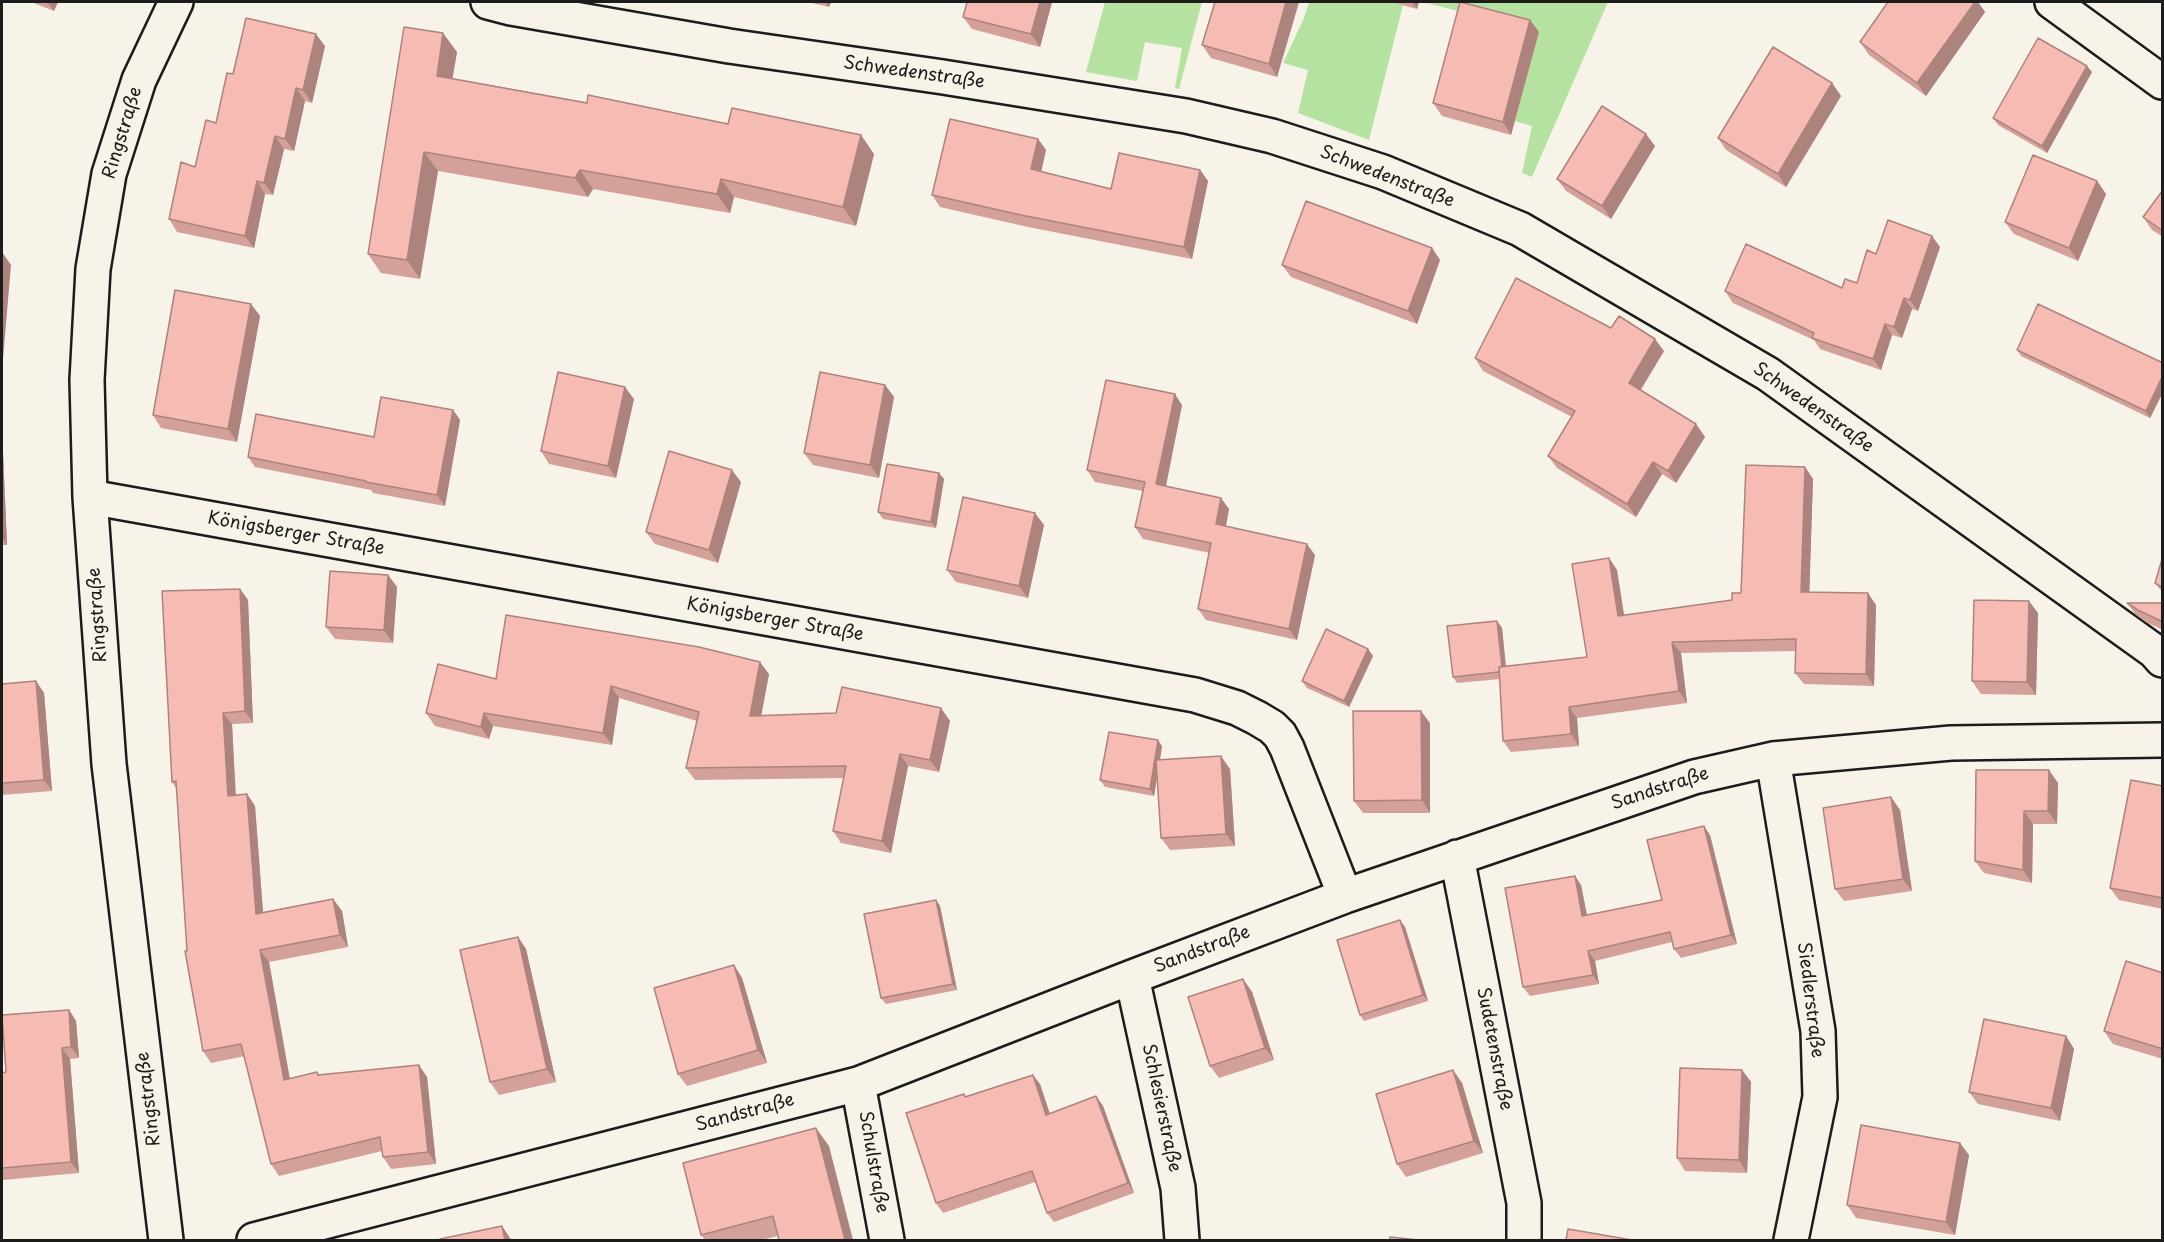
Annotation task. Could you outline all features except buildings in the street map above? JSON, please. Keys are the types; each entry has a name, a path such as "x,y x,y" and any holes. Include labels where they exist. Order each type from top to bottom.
{"street":[{"name":"Ringstraße","path":"166,1240 109,764 90,497 87,380 93,269 109,174 139,80 176,2"},
{"name":"Schwedenstraße","path":"488,2 729,46 1186,116 1272,136 1383,172 1520,229 1768,374 2154,651 2163,660"},
{"path":"2052,2 2163,82"},
{"name":"Königsberger Straße","path":"90,497 1195,695 1237,708 1272,727 1280,735 1346,896"},
{"name":"Sandstraße","path":"254,1240 858,1084 1346,896 1694,777 1773,759 1951,743 2163,740"},
{"name":"Siedlerstraße","path":"1773,759 1818,1042 1820,1097 1791,1240"},
{"name":"Sudetenstraße","path":"1457,857 1524,1203 1524,1240"},
{"name":"Schlesierstraße","path":"1132,977 1178,1188 1182,1240"},
{"name":"Schulstraße","path":"858,1084 887,1240"}],"green space":[{"path":"1105,2 1202,2 1179,89 1175,88 1182,48 1145,42 1137,81 1086,72"},
{"path":"1309,2 1391,2 1403,5 1369,140 1298,113 1308,70 1283,63"},
{"path":"1423,2 1608,2 1532,177 1522,173 1532,126 1515,121 1539,32"}]}
